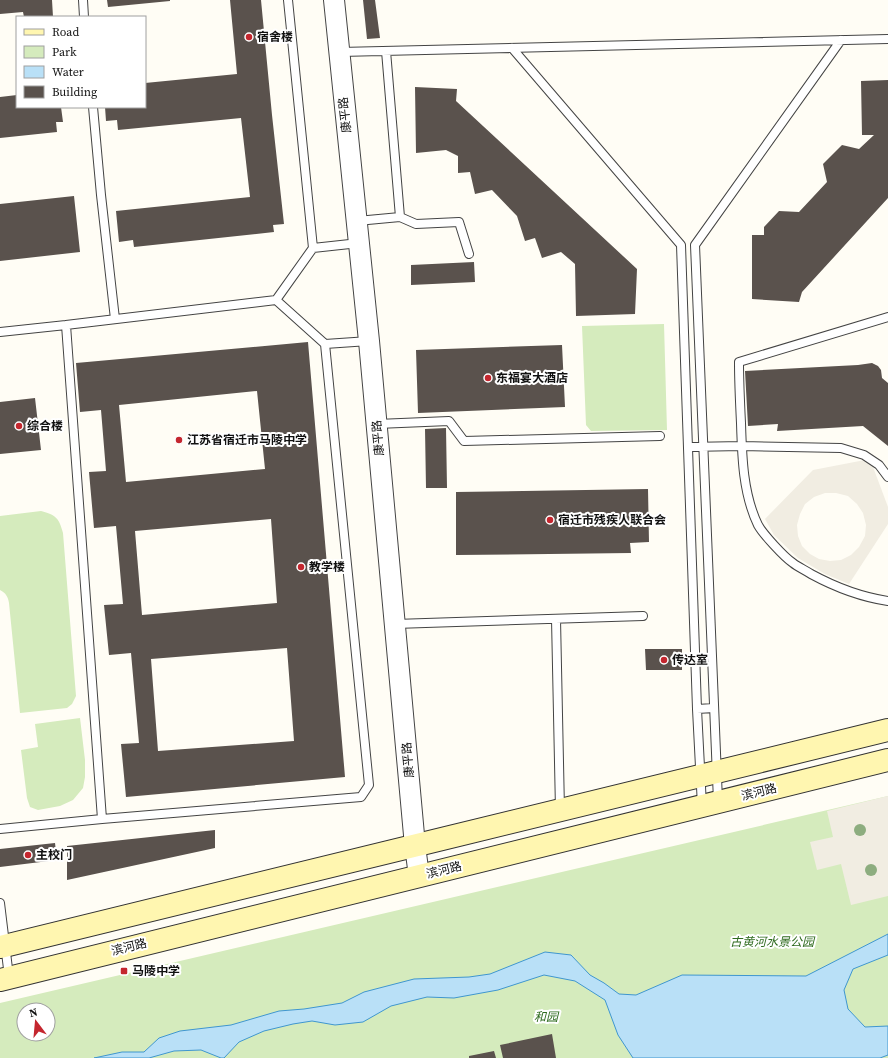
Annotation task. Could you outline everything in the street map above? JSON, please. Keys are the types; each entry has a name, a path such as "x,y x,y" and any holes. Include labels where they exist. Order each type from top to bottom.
{"main road":[{"path":"2,946 888,730"},
{"name":"滨河路","path":"4,978 888,760"}],"street":[{"name":"康平路","path":"334,0 369,341 419,876"}],"lane":[{"path":"83,0 84,16"},
{"path":"0,332 276,300 313,248 288,0"},
{"path":"339,52 888,39"},
{"path":"710,804 709,774 714,708 695,245 841,40"},
{"path":"512,48 681,244 697,709 709,774 710,804"},
{"path":"386,51 400,217"},
{"path":"92,108 115,319"},
{"path":"356,221 400,217 416,224 459,222 469,254"},
{"path":"313,248 359,243"},
{"path":"0,829 102,818 361,797 369,784 325,344 276,300"},
{"path":"888,317 739,362 742,446 745,479 751,505 759,525 771,542 791,562 818,578 842,589 872,599 888,601"},
{"path":"66,325 102,818"},
{"path":"325,344 369,341"},
{"path":"377,424 449,421 464,441 660,436"},
{"path":"688,446 841,448 864,455 879,465 888,477"},
{"path":"395,624 643,616"},
{"path":"556,619 560,810"},
{"path":"697,709 714,708"},
{"path":"0,903 4,978"}],"green space":[{"path":"664,324 667,430 591,431 586,425 582,326"},
{"path":"41,511 56,518 63,533 76,696 72,704 67,708 20,713 9,603 4,592 0,590 0,516"},
{"path":"80,718 85,760 85,777 83,788 73,800 60,806 38,810 30,807 27,798 21,750 38,747 35,724"},
{"name":"古黄河水景公园","path":"888,796 888,1058 0,1058 0,1003"}],"shaded area":[{"path":"870,459 888,507 888,524 849,584 825,574 798,558 774,535 765,519 813,470","holes":["825,493 836,493 848,496 857,504 863,513 866,525 865,536 859,547 851,555 841,560 830,561 819,559 810,554 802,546 798,536 797,525 805,504 814,497"]},
{"path":"888,796 888,896 851,905 841,864 817,870 810,842 833,837 827,811"}],"water":[{"path":"888,934 888,955 853,969 844,990 848,1009 865,1027 888,1026 888,1055 880,1058 633,1058 618,1035 605,1000 575,981 544,975 498,990 454,998 427,997 391,1006 363,1022 335,1025 312,1021 264,1031 239,1042 224,1058 201,1050 174,1051 149,1058 94,1058 122,1052 144,1052 159,1038 180,1031 231,1025 279,1011 342,1003 364,992 414,979 469,977 490,974 545,952 571,955 590,975 619,994 636,995 682,975 806,976"}],"building":[{"path":"0,0 52,0 53,16 24,16 23,12 0,14"},
{"path":"107,0 170,0 170,1 108,7"},
{"path":"230,0 261,0 284,224 273,225 274,232 134,247 133,240 119,242 116,211 250,197 241,118 118,130 117,120 106,121 105,108 146,108 146,83 237,74"},
{"path":"363,0 375,0 380,38 367,39"},
{"path":"888,80 888,198 802,292 799,302 752,299 752,235 764,235 764,227 779,211 799,212 827,182 823,164 842,145 859,149 874,135 862,135 861,81"},
{"path":"415,87 457,89 456,101 637,269 635,314 576,316 575,264 561,252 542,258 535,238 525,241 517,216 492,190 475,194 470,172 458,173 458,156 446,150 416,153"},
{"path":"16,95 16,108 61,108 63,122 56,122 57,132 0,138 0,97"},
{"path":"74,196 80,252 0,261 0,204"},
{"path":"474,262 475,282 411,285 411,265"},
{"name":"教学楼","path":"308,342 345,777 126,797 121,744 139,743 131,653 109,655 104,605 123,604 116,526 94,528 89,472 106,471 101,410 80,412 76,363","holes":["257,391 265,469 126,482 119,405","271,519 277,603 142,615 135,531","287,648 294,741 158,751 151,659"]},
{"path":"562,345 565,407 418,413 416,350"},
{"path":"872,363 878,366 881,370 882,378 888,383 888,446 863,426 777,431 778,424 748,426 745,371"},
{"name":"综合楼","path":"35,398 41,450 0,454 0,402"},
{"path":"446,428 447,488 426,488 425,429"},
{"path":"648,489 649,542 630,543 631,553 456,555 456,492"},
{"name":"传达室","path":"645,649 682,649 682,670 646,670"},
{"path":"215,830 215,848 67,880 67,846"},
{"name":"主校门","path":"55,843 57,860 0,867 0,849"},
{"path":"552,1034 556,1058 503,1058 500,1045"},
{"path":"494,1051 496,1058 469,1058 469,1056"}],"place":[{"name":"宿舍楼","path":"249,37"},
{"name":"东福宴大酒店","path":"488,378"},
{"name":"综合楼","path":"19,426"},
{"name":"江苏省宿迁市马陵中学","path":"179,440"},
{"name":"宿迁市残疾人联合会","path":"550,520"},
{"name":"教学楼","path":"301,567"},
{"name":"传达室","path":"664,660"},
{"name":"主校门","path":"28,855"},
{"name":"马陵中学","path":"124,971"}],"park label":[{"name":"和园","path":"546,1017"}]}
